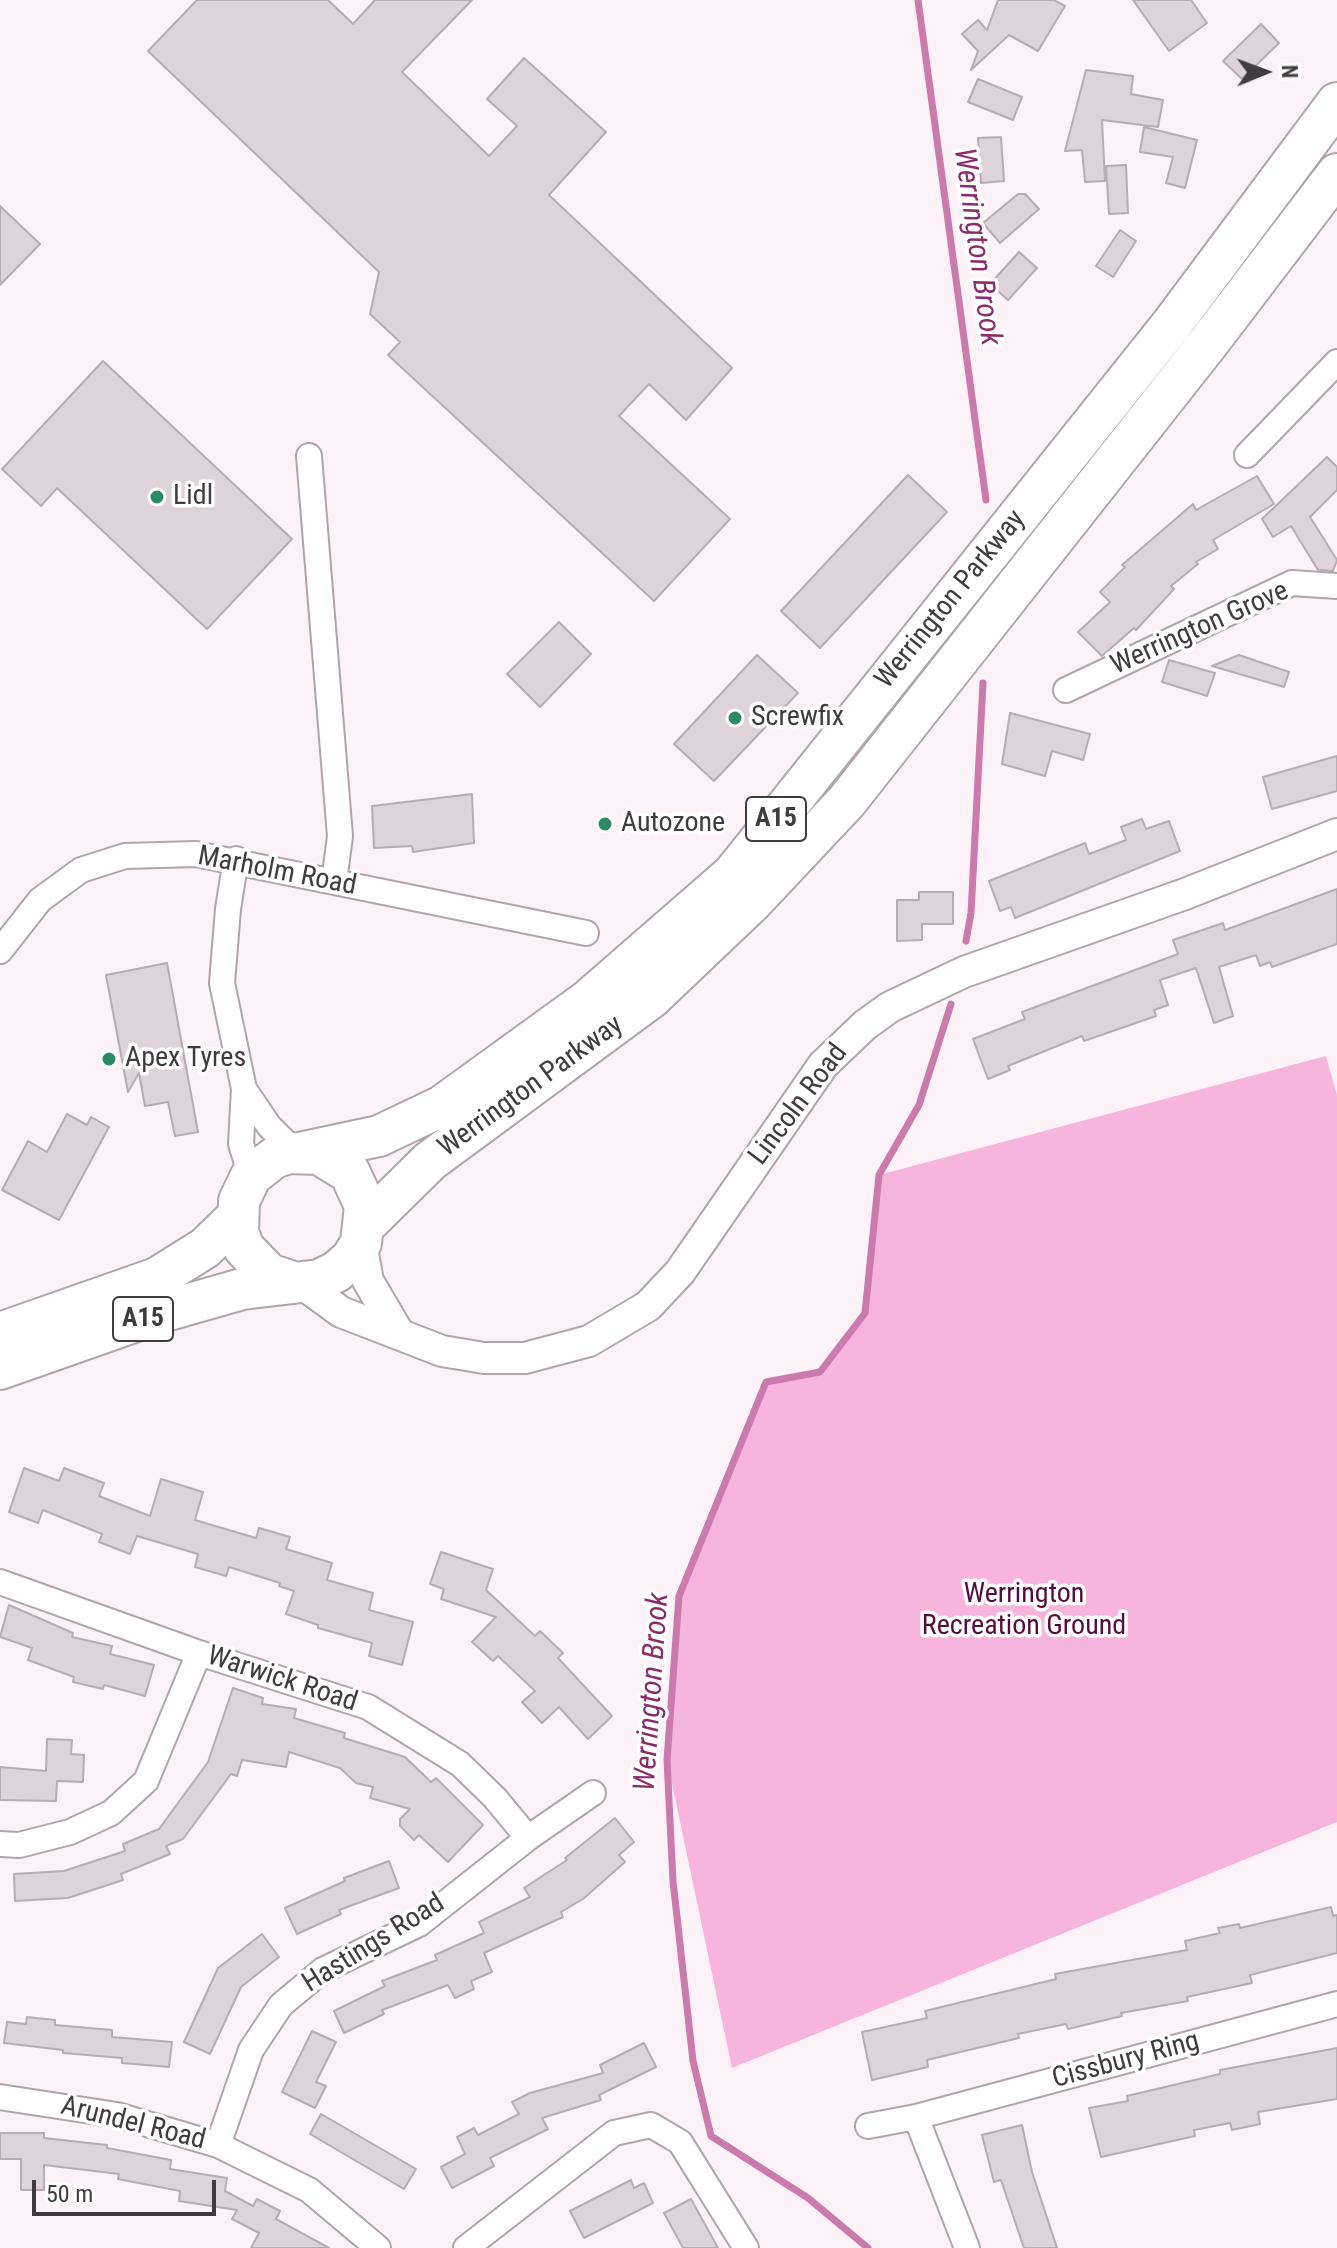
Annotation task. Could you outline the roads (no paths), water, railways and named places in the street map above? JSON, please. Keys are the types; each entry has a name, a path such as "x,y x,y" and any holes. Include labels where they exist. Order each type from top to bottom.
{"highway":[{"name":"Werrington Parkway","path":"543,1056 587,1001 733,874 1172,324 1337,103"},
{"name":"Werrington Parkway","path":"363,1234 495,1091 543,1056 651,998 753,901 847,801 1209,342 1337,174"},
{"name":"Werrington Parkway","path":"300,1152 359,1142 405,1125 442,1106 495,1091"},
{"name":"A15","path":"0,1333 157,1278 205,1248 237,1217 243,1189 251,1176 274,1158 300,1152"},
{"path":"300,1152 336,1162 350,1173 365,1206 363,1234"},
{"path":"237,1217 238,1233 254,1261 269,1274 295,1282"},
{"name":"A15","path":"0,1369 165,1311 242,1289 319,1280 336,1272 351,1259 363,1234"}],"street":[{"path":"1247,455 1332,377"},
{"path":"309,456 339,822 334,882"},
{"name":"Werrington Grove","path":"1066,690 1292,583 1337,586"},
{"name":"Lincoln Road","path":"295,1282 341,1312 442,1351 484,1358 525,1358 589,1341 648,1306 680,1272 823,1065 840,1046 877,1016 917,992 964,972 1185,894 1337,834"},
{"name":"Marholm Road","path":"0,951 40,900 81,870 125,856 196,854 236,859 586,933"},
{"path":"236,859 222,983 244,1089 241,1144 251,1176"},
{"path":"244,1089 269,1126 300,1152"},
{"path":"363,1234 368,1281 398,1332"},
{"name":"Warwick Road","path":"0,1582 199,1653 368,1707 460,1764 495,1798 528,1838"},
{"path":"0,1844 19,1845 70,1832 111,1813 146,1781 199,1653"},
{"name":"Hastings Road","path":"218,2145 251,2050 281,2005 323,1970 419,1924 528,1838 593,1793"},
{"name":"Cissbury Ring","path":"868,2126 916,2117 1337,2004"},
{"name":"Arundel Road","path":"0,2097 117,2115 218,2145 309,2190 378,2248"},
{"path":"916,2117 967,2248"},
{"path":"466,2248 614,2133 651,2125 680,2142 746,2248"}],"waterway":[{"name":"Werrington Brook","path":"918,0 986,500"},
{"name":"Werrington Brook","path":"966,941 971,913 983,683"},
{"name":"Werrington Brook","path":"868,2248 808,2198 711,2136 693,2061 673,1881 667,1760 679,1596 766,1382 820,1372 865,1313 879,1175 919,1105 951,1004"}],"place":[{"name":"Lidl","path":"157,497"},
{"name":"Screwfix","path":"735,718"},
{"name":"Autozone","path":"605,824"},
{"name":"Apex Tyres","path":"109,1059"}],"park label":[{"name":"Werrington Recreation Ground","path":"1024,1611"}]}
